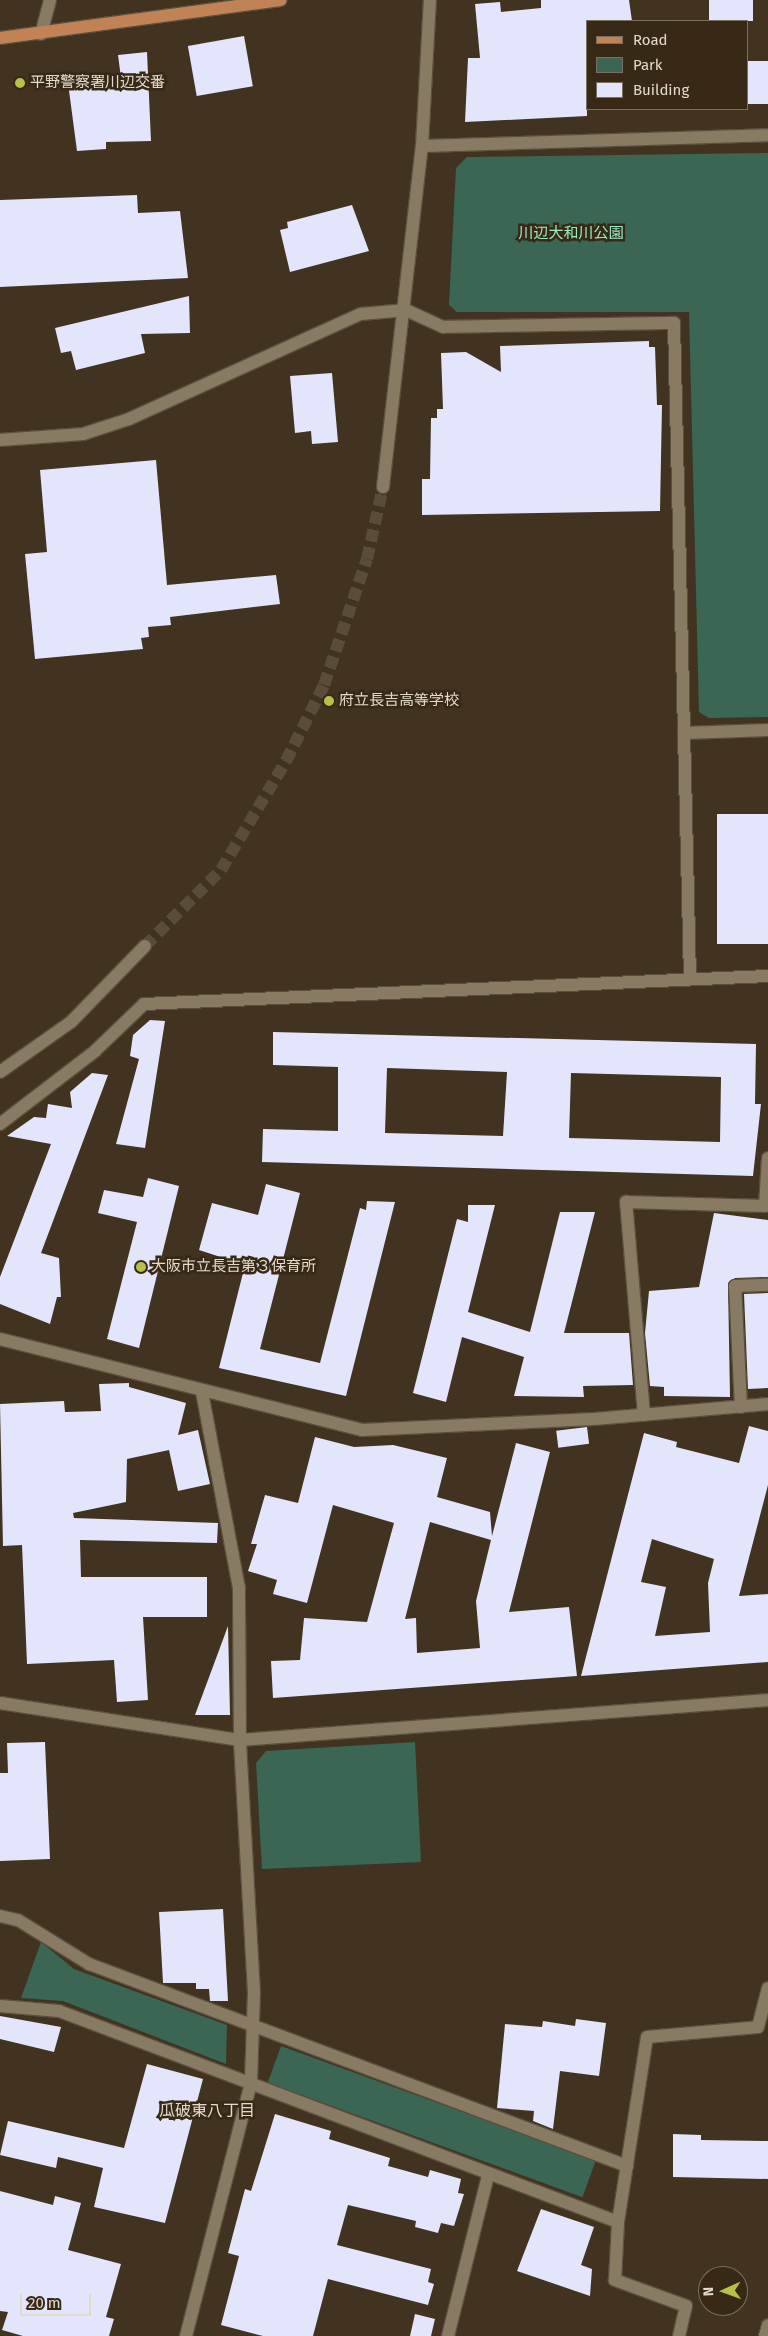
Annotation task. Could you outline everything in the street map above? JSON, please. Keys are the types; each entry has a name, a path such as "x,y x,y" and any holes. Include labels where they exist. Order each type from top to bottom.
{"main road":[{"path":"0,38 41,34 219,5 280,0"}],"street":[{"path":"41,34 50,0"},
{"path":"383,487 406,310 422,146 430,0"},
{"path":"422,146 768,135"},
{"path":"0,440 83,434 129,419 361,314 406,310 442,327 674,323 690,978"},
{"path":"684,733 768,730"},
{"path":"0,1072 71,1022 146,946"},
{"path":"0,1124 95,1051 144,1004 768,976"},
{"path":"644,1415 626,1202 765,1206 768,1158"},
{"path":"741,1407 735,1286 768,1285"},
{"path":"0,1339 202,1393 362,1430 644,1415 768,1404"},
{"path":"186,2336 251,2082 252,2023 240,1740 239,1588 202,1393"},
{"path":"0,1703 240,1740 768,1700"},
{"path":"0,1916 18,1920 90,1964 252,2023 627,2166"},
{"path":"679,2336 686,2306 615,2280 618,2222 647,2037 758,2027 768,1988"},
{"path":"0,2006 59,2011 251,2082 488,2175 618,2222"},
{"path":"448,2336 488,2175"},
{"path":"765,2336 768,2325"}],"green space":[{"name":"川辺大和川公園","path":"768,153 768,717 709,718 699,712 689,312 457,312 449,305 456,168 467,157"},
{"path":"415,1742 421,1862 262,1869 256,1763 266,1751"},
{"path":"41,1942 74,1969 227,2025 226,2064 63,2001 21,1998"},
{"path":"281,2046 596,2161 582,2197 268,2083"}],"building":[{"path":"541,0 629,0 632,20 586,20 587,116 465,122 468,58 480,58 475,4 500,2 501,12 541,8"},
{"path":"709,0 753,0 753,21 709,20"},
{"path":"244,36 253,86 197,96 188,46"},
{"path":"147,52 151,141 106,142 106,149 77,151 68,83 121,78 118,55"},
{"path":"748,61 768,61 768,104 748,104"},
{"path":"137,195 138,213 180,211 188,278 0,287 0,200"},
{"path":"352,205 369,251 290,272 280,230 288,228 287,222"},
{"path":"189,296 190,333 141,334 145,353 76,370 71,351 61,353 55,328"},
{"path":"649,341 649,347 655,347 657,405 662,405 660,511 422,515 422,479 430,479 431,418 437,418 437,409 443,409 441,353 466,352 501,372 500,346"},
{"path":"332,373 338,442 312,444 311,431 295,433 290,376"},
{"path":"156,460 167,585 276,575 280,604 170,617 171,625 148,627 149,637 141,638 143,649 35,659 25,554 47,552 40,470"},
{"path":"717,814 768,814 768,944 717,944"},
{"path":"150,1020 165,1021 145,1148 116,1144 139,1059 130,1056 133,1035"},
{"path":"273,1032 756,1044 755,1104 761,1104 753,1176 262,1162 263,1129 338,1131 338,1067 273,1065","holes":["387,1068 507,1072 503,1136 385,1133","571,1073 721,1077 720,1142 569,1138"]},
{"path":"92,1073 108,1075 41,1253 59,1258 61,1297 57,1297 50,1324 0,1304 0,1277 51,1144 7,1136 34,1117 46,1118 48,1104 72,1108 70,1092"},
{"path":"148,1178 179,1186 139,1348 107,1339 137,1222 98,1213 104,1190 143,1197"},
{"path":"266,1184 300,1193 260,1349 320,1363 360,1208 366,1210 367,1201 395,1202 346,1396 219,1368 245,1265 199,1250 212,1203 258,1215"},
{"path":"468,1205 495,1205 468,1312 530,1332 560,1212 595,1212 564,1333 629,1333 633,1385 583,1386 584,1397 514,1396 524,1357 462,1337 446,1402 413,1393 457,1219 468,1222"},
{"path":"714,1213 768,1220 768,1277 735,1278 728,1283 730,1397 664,1396 664,1387 650,1386 645,1333 649,1291 699,1287"},
{"path":"768,1293 768,1388 748,1389 744,1294"},
{"path":"129,1383 129,1387 186,1403 178,1435 198,1430 210,1484 178,1491 169,1450 127,1459 126,1502 73,1513 74,1518 218,1523 217,1543 80,1540 81,1577 207,1577 207,1617 143,1617 148,1700 117,1702 114,1660 27,1664 22,1545 3,1546 0,1404 64,1401 65,1412 101,1411 99,1384"},
{"path":"749,1426 768,1431 768,1485 739,1596 768,1594 768,1662 581,1676 644,1433 677,1442 676,1447 739,1463","holes":["652,1539 714,1559 708,1583 710,1632 655,1636 666,1587 641,1582"]},
{"path":"587,1427 589,1444 558,1448 556,1431"},
{"path":"315,1437 354,1447 393,1445 447,1458 437,1497 490,1512 492,1536 516,1443 550,1452 509,1612 569,1607 577,1676 273,1698 271,1661 300,1660 304,1618 367,1622 394,1523 333,1505 307,1603 273,1594 277,1580 248,1571 257,1544 251,1544 265,1495 298,1503","holes":["430,1522 491,1540 476,1601 480,1648 417,1653 416,1618 405,1619"]},
{"path":"228,1626 230,1715 195,1715"},
{"path":"45,1742 50,1859 0,1861 0,1773 8,1773 7,1743"},
{"path":"223,1909 228,2001 210,2001 209,1989 196,1989 196,1983 163,1983 159,1912"},
{"path":"0,2016 61,2027 54,2052 0,2039"},
{"path":"576,2019 606,2023 599,2076 560,2071 553,2129 533,2121 534,2111 497,2108 505,2024 542,2027 543,2021 575,2026"},
{"path":"147,2064 203,2079 165,2223 94,2207 103,2168 58,2157 56,2168 0,2155 8,2121 124,2148"},
{"path":"275,2114 331,2131 329,2139 390,2158 388,2166 428,2177 430,2170 461,2179 458,2193 464,2194 454,2226 441,2223 438,2233 415,2227 416,2221 348,2205 337,2245 431,2269 428,2282 434,2284 428,2305 328,2279 313,2336 263,2336 221,2325 239,2256 228,2253 245,2189 251,2191"},
{"path":"673,2134 701,2135 701,2140 768,2141 768,2179 673,2177"},
{"path":"0,2191 53,2205 55,2196 81,2203 68,2250 121,2264 106,2317 114,2319 109,2336 23,2336 2,2330 8,2312 0,2311"},
{"path":"541,2209 594,2227 581,2265 592,2269 590,2296 517,2271"},
{"path":"415,2314 435,2319 431,2336 410,2336"}],"tunnel":[{"path":"145,946 221,870 286,761 324,685 367,559 383,487"}],"place":[{"name":"平野警察署川辺交番","path":"20,83"},
{"name":"府立長吉高等学校","path":"329,701"},
{"name":"大阪市立長吉第３保育所","path":"141,1267"}],"district":[{"name":"瓜破東八丁目","path":"207,2111"}]}
